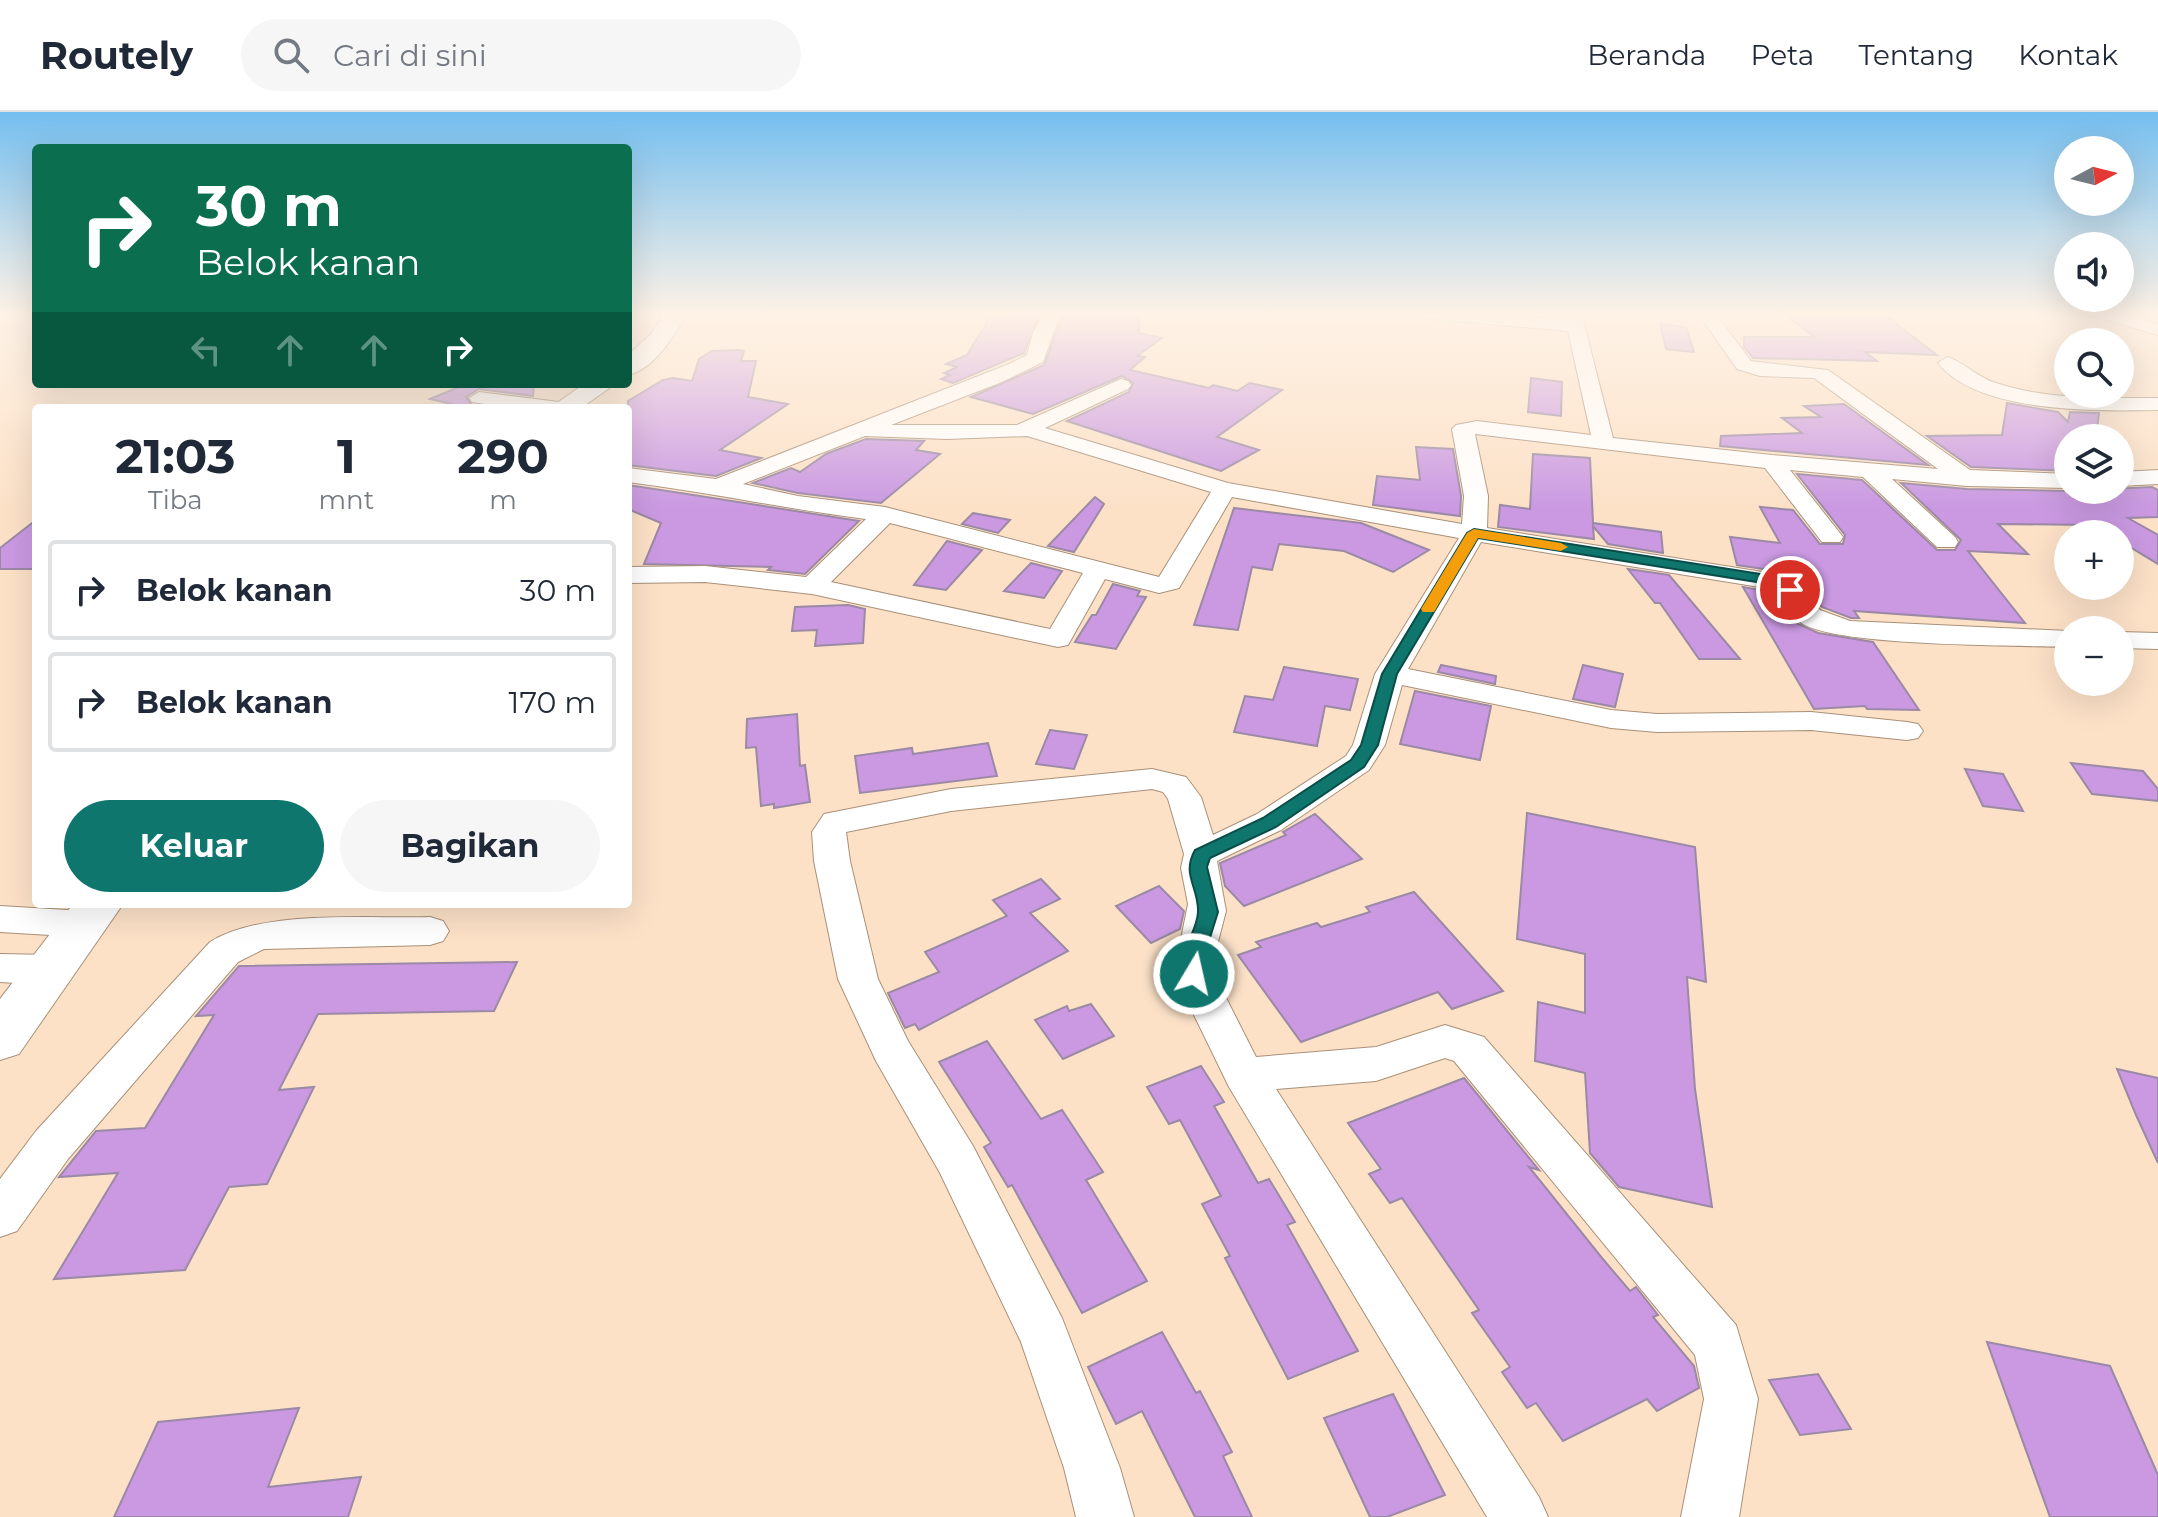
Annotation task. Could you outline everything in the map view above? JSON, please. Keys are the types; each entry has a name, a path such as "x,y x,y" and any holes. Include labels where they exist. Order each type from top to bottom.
{"highway":[{"path":"568,404 595,388"},
{"path":"0,1039 92,914"}],"street":[{"path":"718,486 862,430 900,411 946,398 997,378"},
{"path":"1589,378 1604,444"},
{"path":"1826,378 1967,479"},
{"path":"1962,378 2014,393 2121,405 2158,403"},
{"path":"2150,383 2137,391 2158,403"},
{"path":"1027,429 1121,385"},
{"path":"479,398 528,404"},
{"path":"1202,854 1269,822 1358,763 1369,745 1390,674 1474,533 1476,496 1463,429 1477,427 1604,444 1871,472 1967,479 2054,481"},
{"path":"862,430 947,433 1027,429 1225,489 1773,581 1790,590 1810,616 1847,629 2054,638"},
{"path":"1772,462 1831,537"},
{"path":"1871,472 1946,542"},
{"path":"632,475 718,486 798,503 885,514 1149,584 1170,582 1225,489"},
{"path":"2134,478 2158,477"},
{"path":"812,586 885,514"},
{"path":"632,575 705,574 812,586 1058,639 1097,571"},
{"path":"2134,640 2158,641"},
{"path":"1390,674 1611,719 1657,723 1811,721 1907,731"},
{"path":"1105,1517 1092,1468 1044,1336 957,1160 891,1049 858,979 832,861 829,832 836,822 843,819 951,800 1152,779 1174,784 1184,797 1202,854 1198,867 1208,912 1193,960 1194,974 1244,1075 1519,1517"},
{"path":"0,919 92,914"},
{"path":"0,1216 52,1145 224,952 243,940 264,935 430,931"},
{"path":"0,968 50,970"},
{"path":"1244,1075 1376,1064 1445,1041 1469,1049 1718,1343 1731,1399 1710,1517"}],"building":[{"path":"693,378 752,378 748,397 788,404 720,450 761,458 716,476 632,466 632,404 628,401 663,380 692,381"},
{"path":"944,378 966,378 953,383 941,379"},
{"path":"1015,378 1118,378 1033,414 971,397"},
{"path":"1124,378 1163,378 1237,391 1250,383 1282,390 1217,437 1259,450 1221,471 1067,421 1129,392 1133,383"},
{"path":"1531,378 1562,382 1561,416 1528,412"},
{"path":"456,388 534,388 533,396 479,389 466,397 471,404 430,399"},
{"path":"2007,403 2058,412 2068,422 2070,412 2099,413 2098,424 2054,424 2054,470 1971,467 1927,436 2002,435"},
{"path":"1844,404 1928,465 1720,446 1721,436 1802,433 1782,418 1821,417 1804,406"},
{"path":"866,439 924,441 916,450 940,454 881,503 798,493 753,483 791,468 800,472 826,454"},
{"path":"1416,447 1453,449 1461,496 1460,516 1373,505 1377,476 1420,480"},
{"path":"1533,454 1590,458 1593,523 1661,532 1663,553 1608,544 1593,526 1594,539 1498,527 1500,505 1530,509"},
{"path":"1797,474 1862,480 1937,550 1955,550 1961,540 1901,483 1967,489 2054,491 2054,504 2134,504 2134,488 2152,487 2158,490 2158,517 2054,520 2054,525 1998,524 2028,554 1968,551 2025,623 1854,611 1859,618 1851,618 1822,607 1801,582 1783,572 1737,565 1730,537 1780,543 1760,507 1793,510 1820,544 1843,544 1845,535"},
{"path":"632,486 859,521 805,574 768,570 771,567 644,564 661,523 632,511"},
{"path":"1095,497 1104,504 1074,552 1048,546"},
{"path":"1234,508 1361,523 1429,550 1393,572 1344,551 1279,544 1272,570 1252,567 1238,630 1194,625"},
{"path":"973,513 1010,520 998,533 962,524"},
{"path":"2134,521 2158,535 2158,564 2134,549"},
{"path":"32,523 32,569 0,569 0,548"},
{"path":"947,541 982,550 946,590 914,585"},
{"path":"1031,563 1062,571 1044,598 1004,591"},
{"path":"1628,569 1669,575 1740,659 1699,659 1660,603 1655,603"},
{"path":"1113,584 1140,591 1137,596 1146,597 1116,649 1075,642 1092,615 1096,615"},
{"path":"1743,587 1765,591 1798,624 1818,633 1873,642 1919,710 1867,709 1865,706 1814,709"},
{"path":"848,605 865,609 863,643 815,646 817,630 792,631 795,607"},
{"path":"1441,665 1496,676 1495,684 1438,672"},
{"path":"1583,665 1623,674 1615,707 1573,699"},
{"path":"1284,667 1358,679 1350,710 1325,706 1317,746 1234,732 1245,696 1273,700"},
{"path":"1415,691 1491,706 1480,760 1400,744"},
{"path":"797,714 800,766 805,765 810,802 774,808 774,804 761,806 756,747 746,748 747,719"},
{"path":"1050,730 1087,735 1074,769 1036,764"},
{"path":"988,743 997,776 860,793 855,756 912,748 913,754"},
{"path":"2071,763 2143,771 2158,789 2158,801 2092,794"},
{"path":"1965,769 2003,774 2023,811 1983,806"},
{"path":"1527,813 1695,847 1706,982 1687,977 1695,1089 1712,1207 1619,1187 1590,1153 1585,1073 1535,1061 1538,1002 1585,1013 1585,954 1517,939"},
{"path":"1315,814 1362,859 1244,906 1225,886 1220,863 1286,835 1283,832"},
{"path":"1041,879 1060,899 1030,913 1068,951 919,1030 915,1024 905,1028 888,993 939,972 925,952 1007,916 993,900"},
{"path":"1159,886 1184,911 1180,929 1151,943 1116,906"},
{"path":"1414,892 1503,991 1452,1009 1438,992 1301,1042 1238,955 1261,947 1256,942 1317,923 1321,927 1370,912 1366,907"},
{"path":"517,962 494,1011 318,1014 279,1090 314,1087 267,1184 229,1187 185,1270 54,1279 118,1173 59,1177 96,1131 145,1128 214,1015 196,1016 239,966"},
{"path":"1091,1004 1114,1036 1063,1059 1035,1020 1067,1006 1069,1011"},
{"path":"987,1041 1041,1119 1062,1110 1103,1172 1086,1180 1147,1281 1082,1313 1012,1185 1008,1187 984,1147 991,1143 939,1062"},
{"path":"1201,1066 1224,1102 1214,1106 1258,1183 1269,1179 1295,1222 1287,1225 1358,1351 1288,1379 1225,1258 1230,1256 1202,1204 1221,1196 1180,1120 1169,1124 1147,1087"},
{"path":"2117,1069 2158,1078 2158,1163 2136,1115"},
{"path":"1464,1078 1539,1170 1529,1167 1602,1258 1630,1291 1636,1287 1658,1315 1653,1317 1694,1366 1699,1388 1657,1411 1647,1399 1563,1441 1536,1403 1527,1408 1502,1372 1510,1367 1472,1313 1479,1310 1402,1198 1390,1203 1369,1174 1381,1169 1348,1123"},
{"path":"1162,1332 1196,1393 1200,1391 1232,1452 1223,1456 1252,1517 1195,1517 1142,1411 1116,1424 1088,1367"},
{"path":"1987,1342 2110,1366 2158,1475 2158,1517 2050,1517"},
{"path":"1818,1374 1851,1429 1800,1435 1769,1380"},
{"path":"1393,1394 1445,1495 1387,1517 1370,1517 1324,1418"},
{"path":"299,1408 268,1487 361,1477 348,1517 114,1517 158,1422"}],"slow traffic":[{"path":"1428,609 1474,533 1561,547"}],"route":[{"path":"1194,974 1193,960 1208,912 1198,867 1202,854 1269,822 1358,763 1369,745 1390,674 1474,533 1773,581 1790,590"}]}
